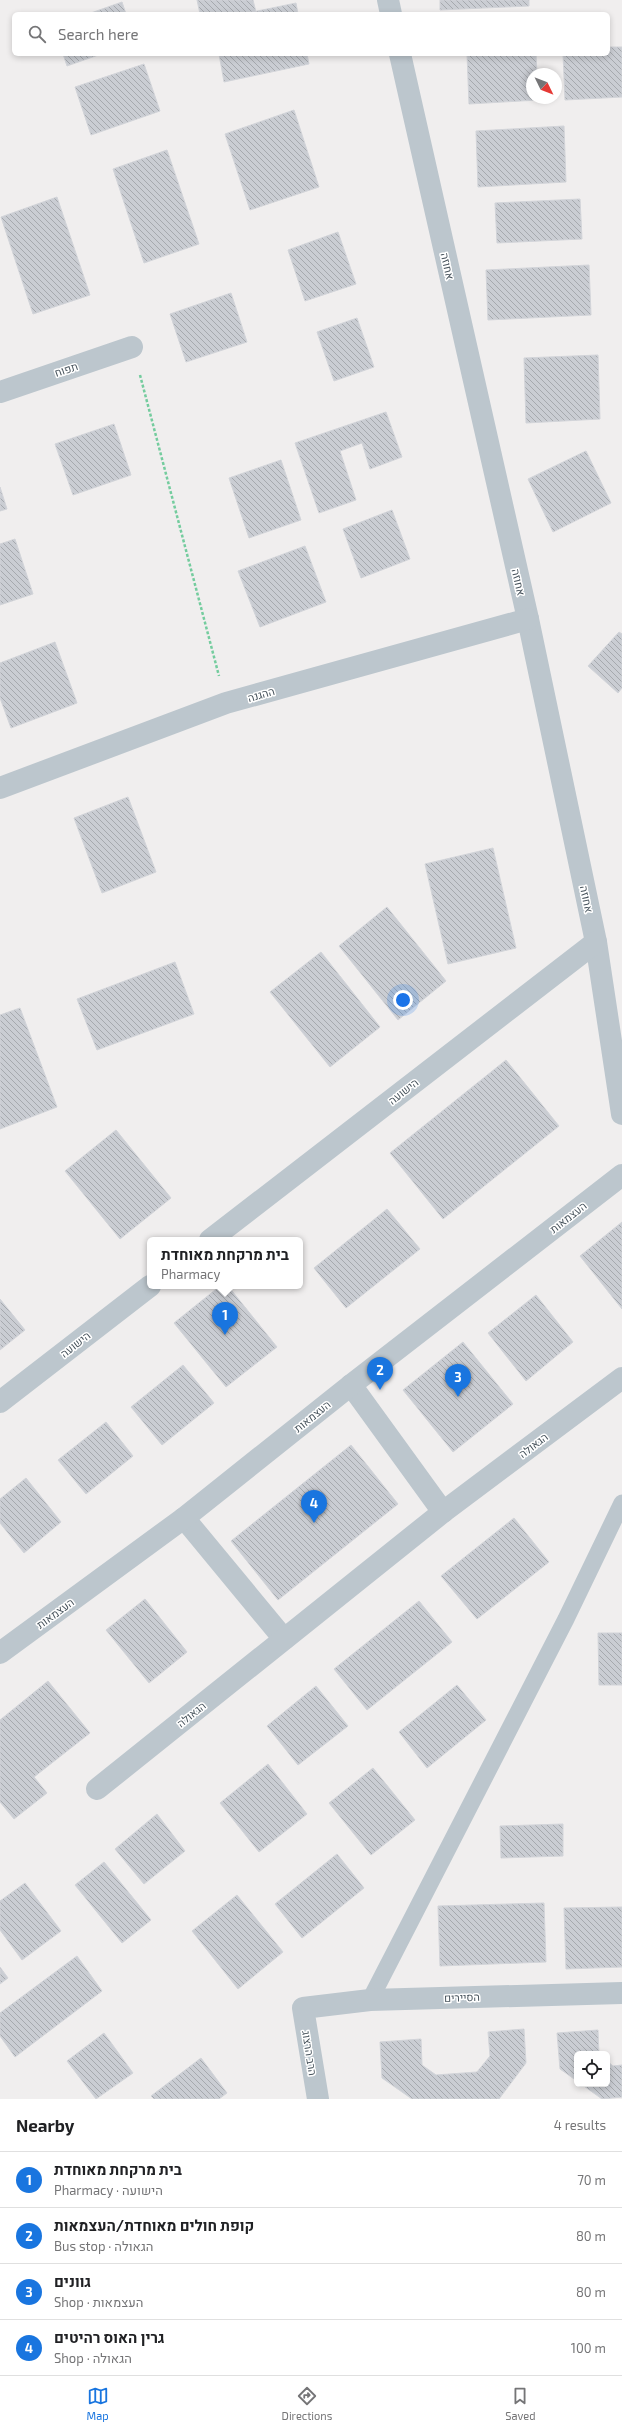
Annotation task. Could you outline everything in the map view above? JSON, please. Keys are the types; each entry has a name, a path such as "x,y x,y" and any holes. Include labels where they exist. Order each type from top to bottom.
{"street":[{"path":"388,0 391,12"},
{"name":"אחוזה","path":"400,56 528,619 596,942 622,1114"},
{"name":"תפוח","path":"0,392 132,347"},
{"name":"ההגנה","path":"0,788 226,703 528,619"},
{"name":"הישועה","path":"214,1237 596,942"},
{"name":"העצמאות","path":"2,1648 184,1518 351,1385 622,1175"},
{"name":"הישועה","path":"0,1402 147,1288"},
{"name":"הגאולה","path":"97,1789 444,1512 622,1378"},
{"path":"351,1385 444,1512"},
{"path":"184,1518 284,1639"},
{"name":"הסיירים","path":"303,2008 370,2000 622,1993"},
{"name":"הרב הרצוג","path":"303,2008 318,2099"}],"lane":[{"path":"370,2000 558,1633 622,1503"}],"path":[{"path":"132,347 226,703"}],"building":[{"path":"197,0 253,0 256,12 200,12"},
{"path":"440,0 529,0 529,6 440,10"},
{"path":"122,2 125,12 94,12"},
{"path":"296,3 298,12 253,12"},
{"path":"610,47 622,47 622,97 565,100 563,56 610,56"},
{"path":"64,56 95,56 67,66"},
{"path":"219,56 307,56 309,64 224,82"},
{"path":"467,56 536,56 537,68 526,68 526,101 469,104"},
{"path":"144,64 160,111 91,135 75,87"},
{"path":"294,110 319,187 250,210 225,134"},
{"path":"564,126 566,182 478,187 476,131"},
{"path":"167,150 199,244 144,263 113,169"},
{"path":"57,197 90,295 33,314 1,217"},
{"path":"580,199 582,239 497,243 495,203"},
{"path":"338,232 356,284 305,301 288,250"},
{"path":"589,265 591,315 488,320 486,270"},
{"path":"231,293 247,342 186,362 170,314"},
{"path":"357,318 374,367 334,381 317,332"},
{"path":"598,355 600,419 526,423 524,358"},
{"path":"386,412 402,457 370,469 362,443 340,451 356,500 319,513 295,443"},
{"path":"114,424 131,475 73,495 55,444"},
{"path":"586,451 611,503 553,532 528,479"},
{"path":"281,460 301,520 249,538 229,478"},
{"path":"0,487 7,509 0,511"},
{"path":"392,510 410,559 361,578 343,529"},
{"path":"15,539 33,594 0,605 0,544"},
{"path":"305,546 326,602 260,627 238,571"},
{"path":"619,632 622,634 622,688 618,693 588,666"},
{"path":"55,642 77,703 11,728 0,698 0,663"},
{"path":"128,797 156,872 102,893 74,818"},
{"path":"493,848 516,948 448,964 425,864"},
{"path":"387,907 446,981 398,1020 339,946"},
{"path":"321,952 380,1027 330,1067 270,992"},
{"path":"175,962 194,1014 97,1050 77,999"},
{"path":"20,1008 57,1107 0,1129 0,1015"},
{"path":"506,1060 559,1126 443,1219 390,1153"},
{"path":"116,1130 171,1198 120,1239 65,1171"},
{"path":"387,1209 420,1249 346,1308 314,1268"},
{"path":"622,1222 622,1309 580,1256"},
{"path":"216,1289 230,1289 277,1347 226,1387 174,1323"},
{"path":"536,1295 573,1342 526,1381 488,1333"},
{"path":"0,1299 25,1330 0,1350"},
{"path":"463,1342 513,1404 453,1452 403,1390"},
{"path":"183,1365 214,1403 162,1445 131,1407"},
{"path":"106,1422 133,1456 86,1494 58,1460"},
{"path":"351,1445 398,1504 278,1600 231,1541"},
{"path":"26,1478 61,1522 24,1553 0,1523 0,1499"},
{"path":"514,1518 549,1562 477,1619 441,1576"},
{"path":"145,1599 187,1652 149,1683 106,1630"},
{"path":"419,1601 452,1642 367,1710 334,1669"},
{"path":"598,1633 622,1633 622,1685 599,1685"},
{"path":"48,1681 90,1733 34,1777 47,1793 14,1819 0,1802 0,1720"},
{"path":"457,1685 486,1720 427,1768 399,1732"},
{"path":"316,1686 348,1726 298,1765 267,1726"},
{"path":"268,1764 307,1814 259,1852 220,1803"},
{"path":"373,1768 415,1820 371,1855 329,1803"},
{"path":"157,1814 185,1851 144,1884 115,1849"},
{"path":"563,1824 563,1856 501,1858 500,1826"},
{"path":"337,1854 364,1888 302,1938 275,1904"},
{"path":"104,1862 151,1920 122,1943 75,1885"},
{"path":"25,1883 61,1931 22,1960 0,1930 0,1901"},
{"path":"237,1895 283,1952 238,1989 192,1931"},
{"path":"544,1903 546,1962 440,1966 438,1906"},
{"path":"622,1907 622,1967 566,1969 564,1908"},
{"path":"77,1956 102,1991 15,2057 0,2036 0,2013"},
{"path":"0,1967 8,1978 0,1984"},
{"path":"524,2029 526,2063 499,2099 412,2099 382,2078 380,2042 421,2039 422,2065 436,2075 477,2072 490,2056 488,2032"},
{"path":"598,2030 599,2051 574,2051 574,2079 560,2069 557,2033"},
{"path":"104,2033 133,2073 96,2099 67,2061"},
{"path":"201,2058 227,2093 219,2099 154,2099 151,2096"},
{"path":"610,2064 613,2066 622,2065 622,2097 602,2099 585,2087 610,2087"}],"place":[{"name":"בית מרקחת מאוחדת","path":"225,1335"},
{"name":"קופת חולים מאוחדת/העצמאות","path":"380,1390"},
{"name":"גוונים","path":"458,1397"},
{"name":"גרין האוס רהיטים","path":"314,1523"}]}
